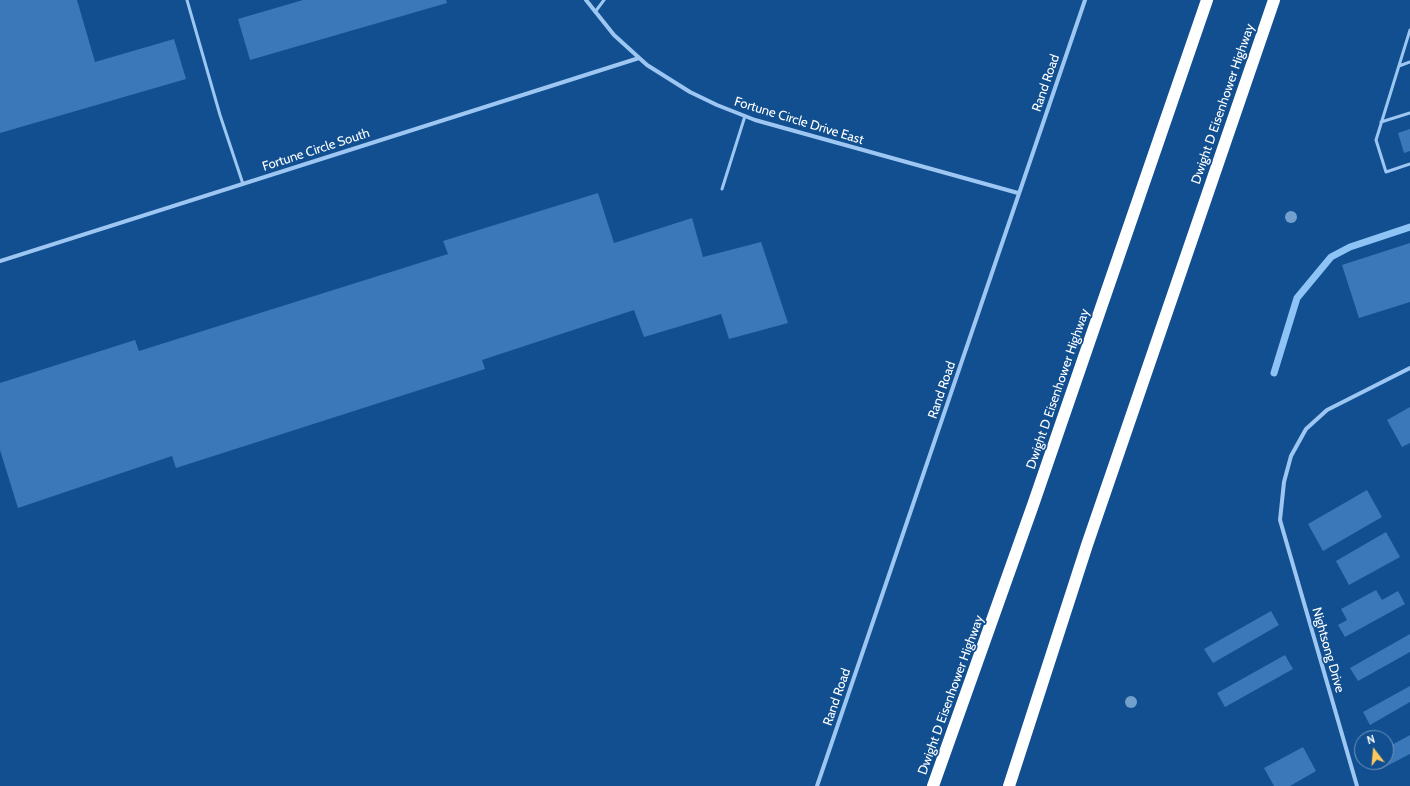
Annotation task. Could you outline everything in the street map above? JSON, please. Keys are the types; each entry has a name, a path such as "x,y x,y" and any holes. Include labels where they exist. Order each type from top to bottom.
{"highway":[{"name":"Dwight D Eisenhower Highway","path":"933,786 1030,513 1207,0"},
{"name":"Dwight D Eisenhower Highway","path":"1009,786 1087,545 1274,0"}],"street":[{"name":"Fortune Circle Drive East","path":"586,0 614,35 639,58 690,92 745,116 1018,193"},
{"name":"Rand Road","path":"817,786 1085,0"},
{"name":"Fortune Circle South","path":"0,261 639,58"},
{"name":"Nightsong Drive","path":"1357,786 1280,520 1284,482 1291,456 1306,429 1327,410 1410,368"}],"lane":[{"path":"187,0 220,115 243,184"},
{"path":"595,12 604,0"},
{"path":"1410,30 1376,140 1386,172 1410,164"},
{"path":"1399,66 1410,62"},
{"path":"1381,122 1410,113"},
{"path":"722,189 745,116"}],"building":[{"path":"0,0 77,0 95,62 174,39 186,79 0,133"},
{"path":"303,0 446,0 447,3 250,60 238,19"},
{"path":"1410,129 1410,151 1404,153 1398,133"},
{"path":"598,193 614,243 692,218 703,257 761,242 788,323 729,339 721,314 644,337 634,310 482,360 485,369 176,468 172,456 18,508 0,450 0,383 135,340 139,351 448,254 443,241"},
{"path":"1410,243 1410,302 1359,318 1342,265"},
{"path":"1410,407 1410,443 1402,447 1387,420"},
{"path":"1367,490 1382,517 1323,551 1308,524"},
{"path":"1386,532 1400,557 1349,585 1336,561"},
{"path":"1376,590 1382,600 1398,591 1405,604 1345,637 1338,625 1347,620 1341,609"},
{"path":"1271,611 1279,625 1213,663 1204,649"},
{"path":"1410,634 1410,652 1358,681 1350,668"},
{"path":"1285,655 1293,669 1225,707 1217,693"},
{"path":"1410,686 1410,702 1370,725 1363,712"},
{"path":"1410,735 1410,754 1394,762 1394,744"},
{"path":"1303,747 1316,771 1290,786 1274,786 1264,768"}],"waterway":[{"path":"1274,373 1297,298 1331,257 1350,247 1410,227"}]}
